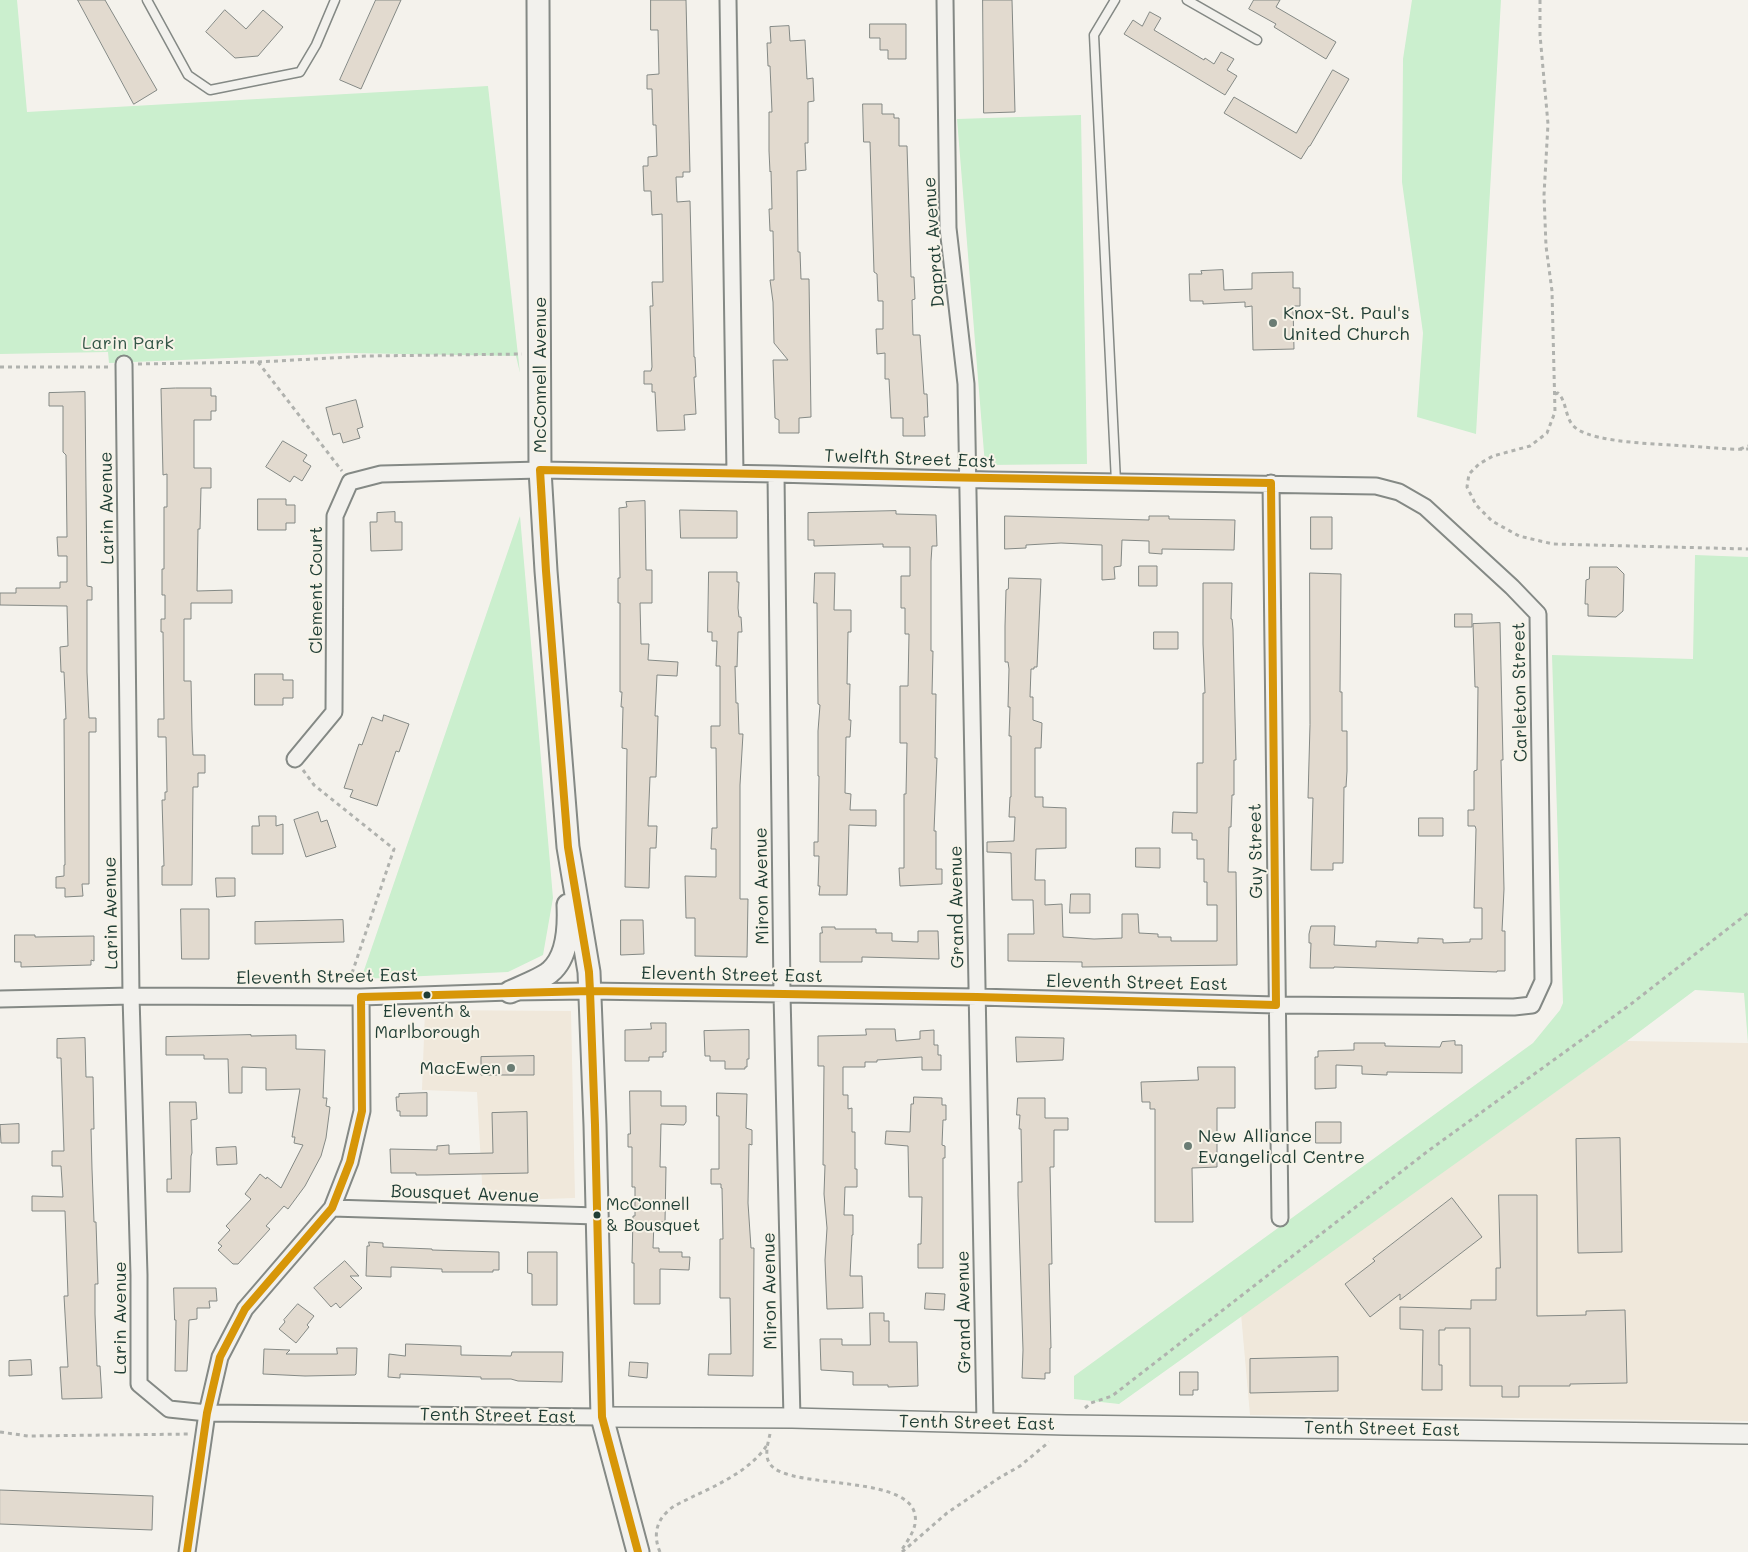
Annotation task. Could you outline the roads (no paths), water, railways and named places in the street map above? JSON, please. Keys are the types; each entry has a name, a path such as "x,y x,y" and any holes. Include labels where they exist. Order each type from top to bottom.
{"main road":[{"name":"McConnell Avenue","path":"538,0 540,470 546,571 568,847 589,972 595,1125 602,1417 638,1552"},
{"path":"510,992 550,972 562,955 569,927 568,847"}],"street":[{"path":"728,0 735,473"},
{"name":"Daprat Avenue","path":"945,0 948,228 966,384 969,480"},
{"name":"Larin Avenue","path":"124,364 131,996 139,1275 139,1384 169,1409 207,1413"},
{"name":"Twelfth Street East","path":"540,470 735,473 969,480 1276,484"},
{"name":"Clement Court","path":"295,759 334,712 335,516 350,482 381,474 540,470"},
{"name":"Miron Avenue","path":"776,474 782,994 792,1418"},
{"name":"Grand Avenue","path":"969,480 985,1424"},
{"name":"Guy Street","path":"1276,484 1276,1005 1280,1218"},
{"name":"Carleton Street","path":"1276,484 1376,486 1411,497 1432,513 1512,587 1538,614 1543,981 1532,1004 1514,1007 1463,1007"},
{"name":"Eleventh Street East","path":"0,999 131,996 344,997 589,991 1463,1007"},
{"path":"187,1552 207,1413 220,1356 245,1309 332,1208 350,1162 362,1111 361,996"},
{"name":"Bousquet Avenue","path":"332,1208 597,1216"},
{"name":"Tenth Street East","path":"207,1413 792,1418 985,1424 1748,1434"}],"lane":[{"path":"147,0 188,75 210,90 300,72 316,45 335,0"},
{"path":"1114,0 1094,35 1116,482"},
{"path":"1187,0 1257,40"}],"place":[{"name":"Knox-St. Paul's United Church","path":"1273,323"},
{"name":"Eleventh & Marlborough","path":"427,995"},
{"name":"MacEwen","path":"511,1068"},
{"name":"New Alliance Evangelical Centre","path":"1188,1146"},
{"name":"McConnell & Bousquet","path":"597,1215"}],"park label":[{"name":"Larin Park","path":"128,343"}]}
